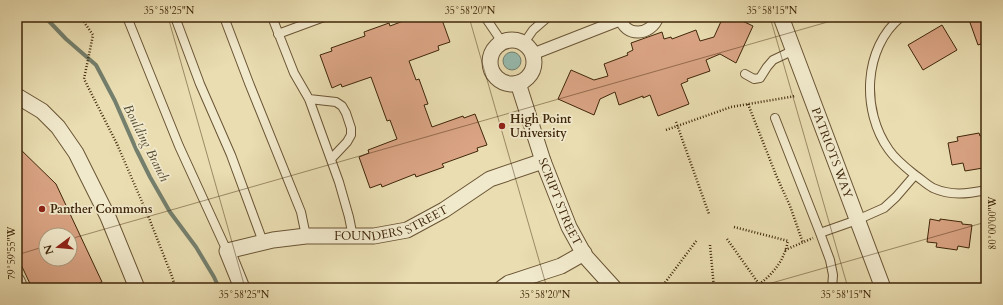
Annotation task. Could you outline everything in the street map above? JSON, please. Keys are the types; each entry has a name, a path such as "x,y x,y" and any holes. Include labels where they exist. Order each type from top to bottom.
{"street":[{"path":"528,49 620,18 624,26 629,30 639,32 646,31 652,28 658,17"},
{"name":"PATRIOTS WAY","path":"781,17 883,288"},
{"path":"517,40 528,49 534,61 530,75 525,80 511,84 498,79 493,74 490,67 490,60 492,52 496,46 502,42 517,40"},
{"name":"SCRIPT STREET","path":"518,83 543,161 569,227 585,256 611,287"},
{"path":"17,96 42,111 58,127 76,153 108,217 137,288"},
{"name":"FOUNDERS STREET","path":"227,251 273,240 306,236 374,236 407,230 444,210 490,179 543,161"},
{"path":"227,251 242,288"},
{"path":"502,288 509,284 561,266 584,253"},
{"path":"17,281 20,288"}],"lane":[{"path":"127,17 179,146 227,251"},
{"path":"175,17 200,84 231,154 263,242"},
{"path":"224,17 301,212 306,236"},
{"path":"272,17 294,73 309,100 331,158 345,201 353,237"},
{"path":"278,34 324,17"},
{"path":"485,17 502,42"},
{"path":"528,49 533,30 548,17"},
{"path":"901,17 892,24 886,34 874,59 870,77 870,98 874,120 880,135 888,149 899,163 932,188 949,193 968,194 986,190"},
{"path":"745,74 754,79 760,78 773,60 794,50"},
{"path":"309,100 336,102 342,106 346,113 351,128 351,135 347,142 331,158"},
{"path":"776,118 830,260 834,275 832,288"},
{"path":"821,234 884,208 896,197 915,175"}],"path":[{"path":"76,17 84,22 93,35 84,79 117,144 149,218 173,279 175,288"},
{"path":"666,130 677,124 731,107 810,94"},
{"path":"748,104 790,206 803,243"},
{"path":"677,124 709,214"},
{"path":"734,227 788,242 779,263 768,277 753,288"},
{"path":"785,250 821,234"},
{"path":"727,239 759,284"},
{"path":"670,288 664,284 697,240"},
{"path":"710,245 714,288"}],"water":[{"path":"512,52 518,55 521,61 518,67 512,70 506,67 503,61 506,55"}],"building":[{"path":"414,17 441,17 450,42 438,46 439,50 409,61 416,80 419,79 428,104 424,105 432,127 463,116 464,118 475,114 487,145 477,148 478,151 442,164 444,167 416,177 415,174 382,187 381,184 370,188 359,157 369,153 368,150 397,139 390,120 387,121 371,77 342,87 341,84 332,88 320,55 332,51 331,48 365,36 364,32 389,23 390,26"},
{"path":"723,17 734,17 753,26 736,63 720,54 706,60 710,71 687,79 688,81 681,84 689,104 658,116 650,95 619,105 615,92 600,99 594,115 558,99 571,70 594,80 608,76 604,64 628,55 627,53 633,50 631,43 662,32 664,39 671,37 672,39 696,30 700,41 714,37"},
{"path":"968,17 986,17 986,42 978,45"},
{"path":"942,25 957,50 923,70 908,45"},
{"path":"979,133 980,136 986,135 986,159 982,160 983,168 965,171 963,163 952,165 948,143 958,141 957,137"},
{"name":"Panther Commons","path":"17,146 56,184 76,227 38,227 38,267 78,267 78,231 102,282 88,288 32,288 17,256"},
{"path":"930,219 962,222 962,224 972,225 969,248 958,246 957,250 936,247 937,243 927,242"}],"waterway":[{"name":"Boulding Branch","path":"45,17 66,39 96,65 115,101 150,177 170,212 196,247 219,288"}],"place":[{"name":"High Point University","path":"502,126"},
{"name":"Panther Commons","path":"42,209"}]}
